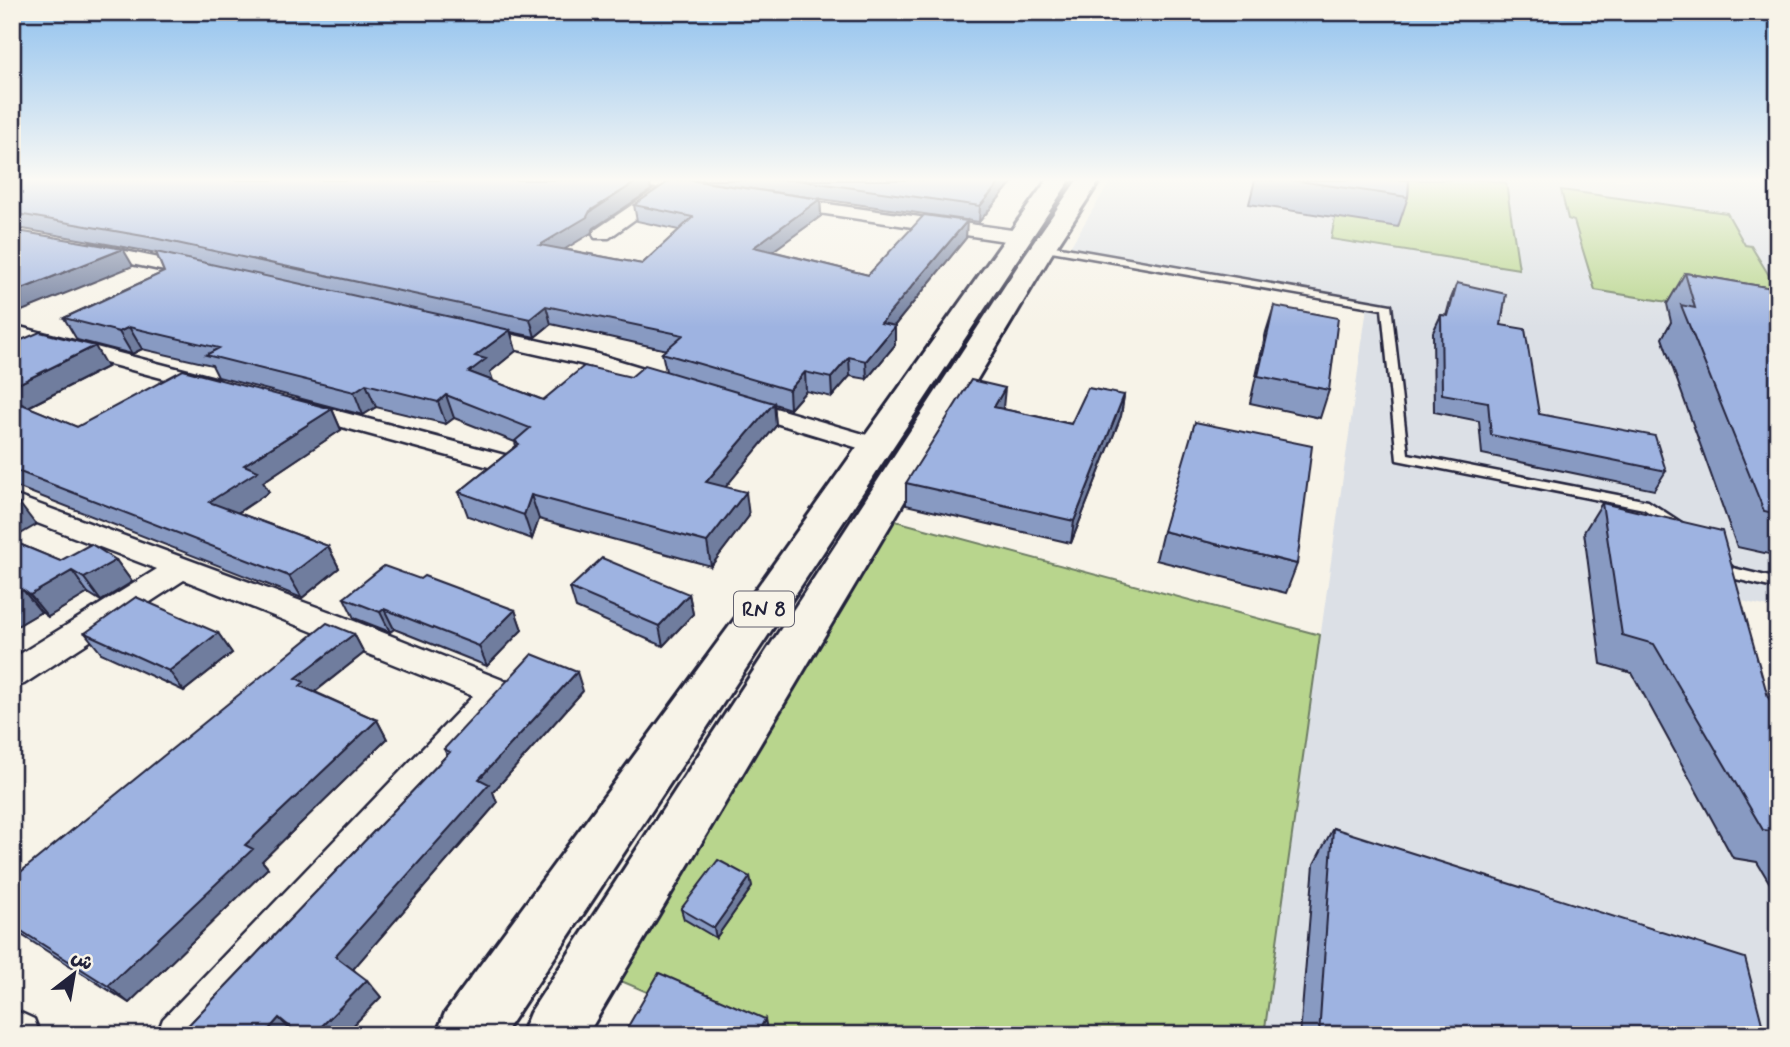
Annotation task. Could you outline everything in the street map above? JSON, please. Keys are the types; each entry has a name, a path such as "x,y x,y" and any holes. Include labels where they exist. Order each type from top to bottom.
{"main road":[{"name":"RN 8","path":"552,1035 1037,229"},
{"name":"RN 8","path":"467,1035 749,631 875,445 1044,229"}],"street":[{"path":"602,234 610,229"},
{"path":"947,229 1031,242"},
{"path":"65,245 222,277"},
{"path":"456,330 586,358 691,390"},
{"path":"12,331 226,389"},
{"path":"718,398 875,445"},
{"path":"280,403 507,464"},
{"path":"12,509 19,506 333,625 498,692 179,1035"},
{"path":"12,674 181,568"},
{"path":"301,651 333,625"},
{"path":"12,1031 18,1035"}],"lane":[{"path":"1031,242 1387,307 1402,457 1648,505 1692,534"},
{"path":"1710,553 1728,572 1778,584"}],"shaded area":[{"path":"1081,229 1778,229 1778,609 1597,569 1778,802 1778,1035 1264,1035 1368,300 1070,247"}],"green space":[{"path":"1333,229 1513,229 1519,269 1331,239"},
{"path":"1576,229 1736,229 1745,245 1751,246 1778,290 1778,320 1595,290"},
{"path":"877,516 1320,635 1264,1035 748,1035 593,969"}],"building":[{"path":"103,229 567,229 540,245 642,264 680,229 779,229 754,247 868,275 911,229 960,229 881,323 895,326 866,361 849,357 831,378 805,372 789,390 662,353 683,335 546,306 530,319"},
{"path":"12,230 123,249 12,293"},
{"path":"156,252 510,330 475,356 486,359 469,372 543,400 584,366 631,377 645,365 774,403 706,482 746,492 707,542 531,495 524,515 459,492 519,444 515,441 530,428 446,395 438,402 366,384 354,392 206,355 219,348 129,327 119,332 64,318 164,272"},
{"path":"1685,273 1778,289 1778,514 1764,511 1681,305 1695,308"},
{"path":"1457,283 1506,294 1501,325 1525,329 1539,414 1655,436 1666,471 1491,435 1488,402 1442,394 1441,315 1448,316"},
{"path":"1274,306 1338,318 1329,390 1258,376"},
{"path":"40,332 95,346 12,387 12,344"},
{"path":"183,370 332,409 244,465 258,471 209,502 328,546 289,576 12,469 12,400 77,427"},
{"path":"971,380 1005,388 994,407 1071,424 1088,388 1124,395 1074,521 906,483"},
{"path":"1195,422 1312,446 1297,564 1163,531"},
{"path":"1602,503 1722,531 1768,697 1778,712 1778,832 1763,830 1654,644 1622,635"},
{"path":"12,541 60,561 91,544 116,560 84,578 72,571 30,595 23,590 12,596"},
{"path":"602,558 689,594 659,626 570,588"},
{"path":"384,566 420,579 424,576 515,610 479,646 384,609 380,612 344,598"},
{"path":"136,597 218,633 169,671 85,633"},
{"path":"327,623 354,634 296,678 304,682 300,686 377,720 245,845 253,849 108,986 12,925 12,879"},
{"path":"532,654 577,672 479,779 489,784 335,956 367,980 313,1035 300,1035 279,1018 264,1035 179,1035 450,752 444,749"},
{"path":"1333,828 1745,958 1765,1035 1319,1035"},
{"path":"718,860 750,877 714,928 681,909"},
{"path":"659,973 765,1019 757,1035 623,1035"}]}
